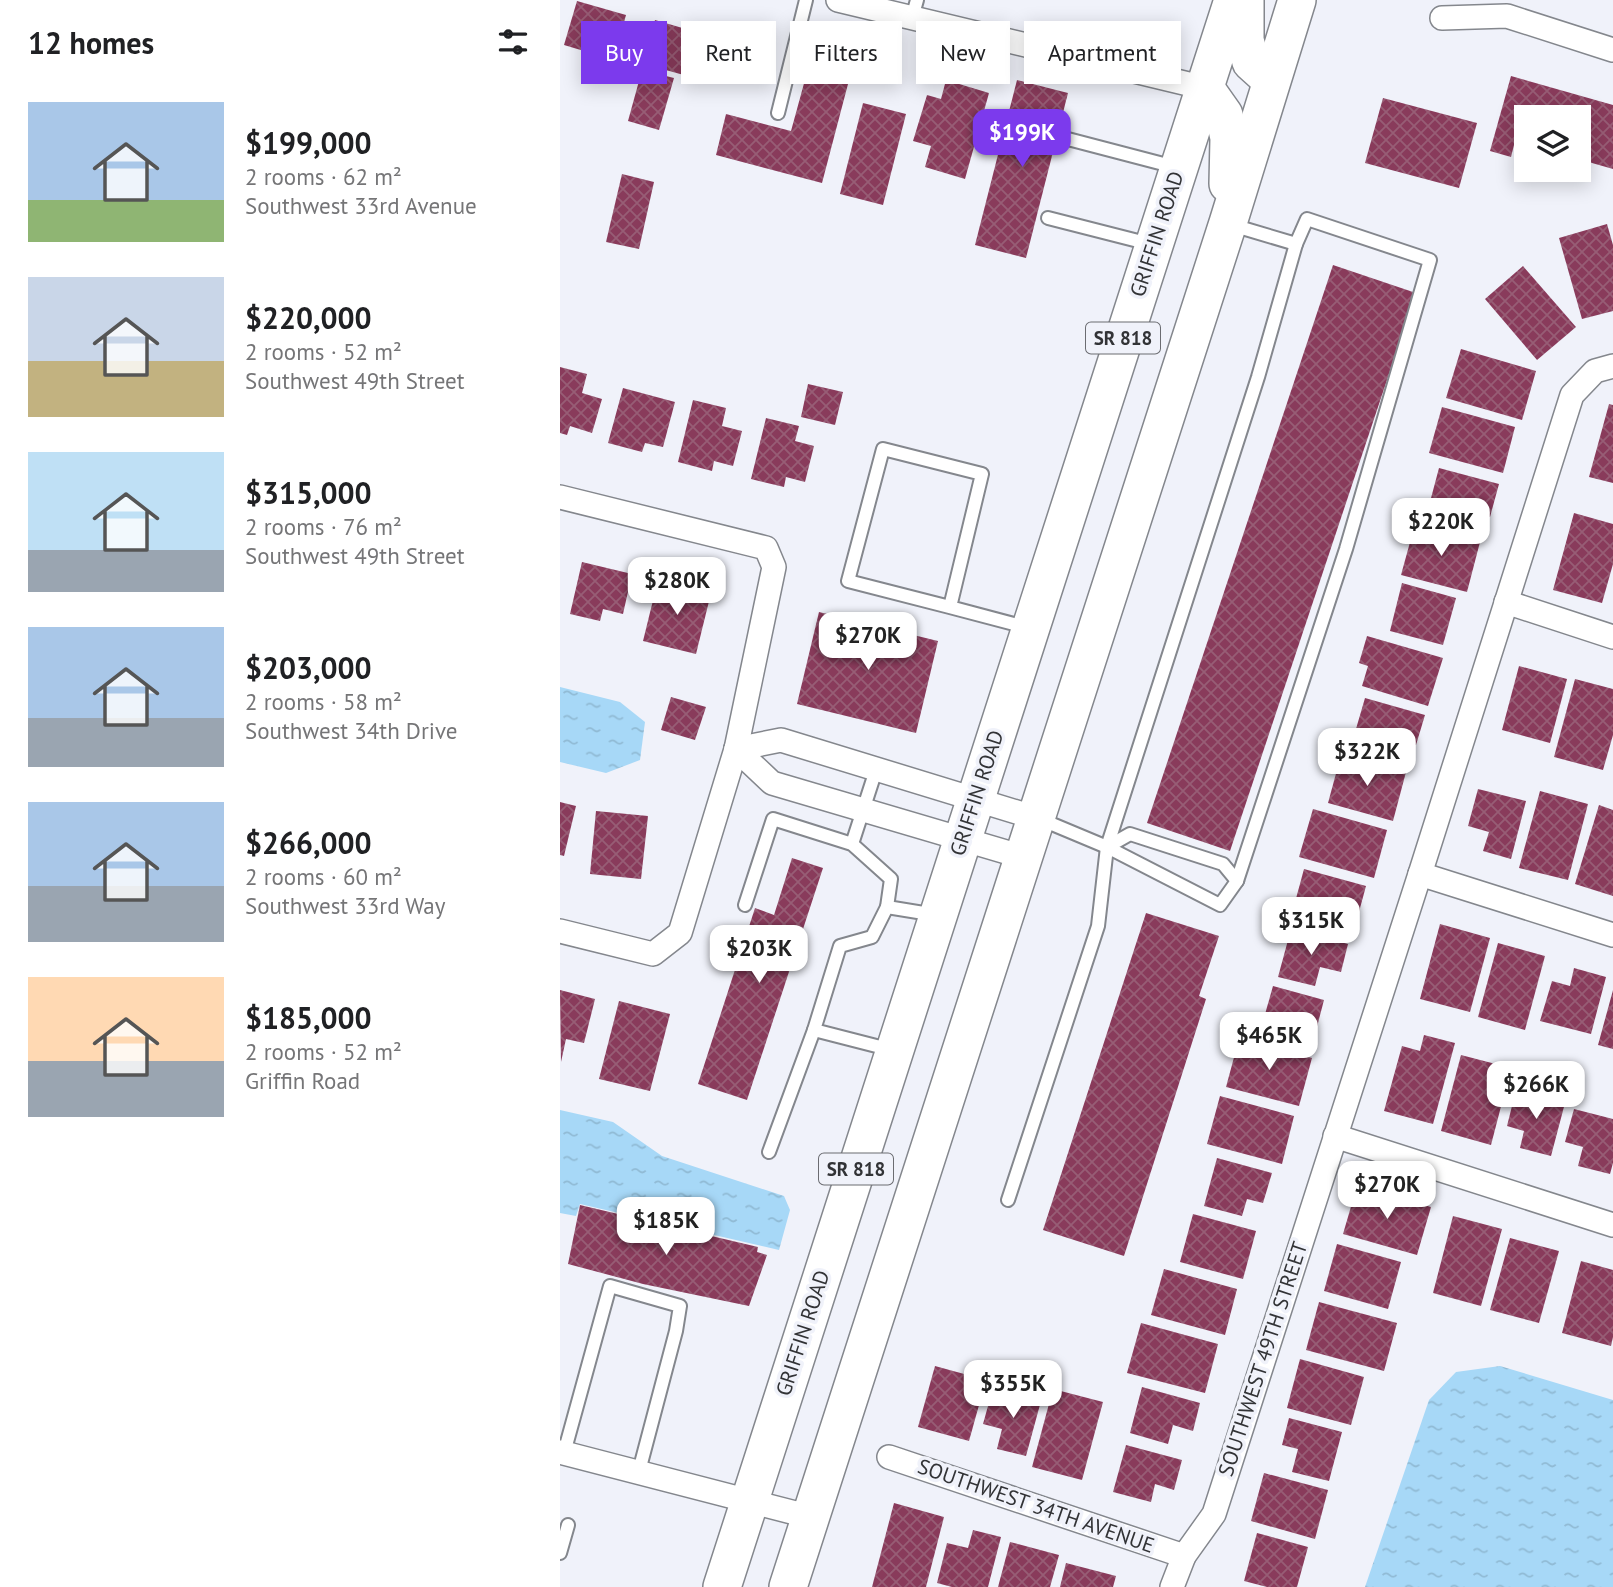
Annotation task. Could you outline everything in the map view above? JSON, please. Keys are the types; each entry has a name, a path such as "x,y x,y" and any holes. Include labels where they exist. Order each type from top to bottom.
{"main road":[{"name":"GRIFFIN ROAD","path":"722,1587 936,915 1233,0"},
{"path":"1245,0 1245,40 1251,62 1271,80"},
{"name":"SR 818","path":"788,1587 1228,223 1297,0"},
{"path":"1205,89 1224,115 1229,138 1228,223"}],"street":[{"path":"838,0 914,9 1205,89"},
{"path":"1442,18 1507,16 1613,50"},
{"name":"SOUTHWEST 49TH STREET","path":"1172,1587 1184,1556 1214,1514 1572,395 1604,369"},
{"path":"560,497 766,548 774,567 736,749 680,933 653,954 560,932"},
{"path":"1506,602 1613,637"},
{"path":"736,749 781,740 1036,818"},
{"path":"736,749 772,783 1023,857"},
{"path":"1420,874 1613,935"},
{"path":"1335,1136 1613,1225"},
{"path":"562,1452 811,1517"},
{"name":"SOUTHWEST 34TH AVENUE","path":"889,1457 1184,1556"}],"lane":[{"path":"778,113 806,0"},
{"path":"1064,138 1179,168"},
{"path":"1048,218 1154,244"},
{"path":"1008,1200 1098,926 1107,848 1250,403 1296,244 1307,219 1430,260 1346,549 1237,881 1220,905 1107,848 1036,818"},
{"path":"1228,223 1296,244"},
{"path":"950,607 982,474 883,449 848,581 1029,628"},
{"path":"852,844 876,770"},
{"path":"746,905 773,819 852,844 891,879 887,907 872,937 840,946 814,1030 769,1152"},
{"path":"1107,848 1130,834 1223,863 1237,881"},
{"path":"887,907 936,915"},
{"path":"814,1030 893,1051"},
{"path":"562,1452 610,1286 680,1306 676,1332 639,1471"},
{"path":"560,1553 568,1525"}],"water":[{"path":"560,687 620,702 645,722 640,760 606,773 560,762"},
{"path":"560,1110 613,1122 662,1156 784,1196 790,1210 779,1250 580,1204 576,1216 560,1213"},
{"path":"1500,1366 1613,1400 1613,1587 1365,1587 1429,1400 1456,1372"}],"building":[{"path":"577,1 626,15 624,21 581,21 581,50 564,45"},
{"path":"667,24 681,28 681,74 667,70"},
{"path":"667,76 674,78 659,130 628,121 638,84 667,84"},
{"path":"1511,76 1613,105 1613,169 1591,163 1591,105 1514,105 1514,145 1511,157 1490,151"},
{"path":"1017,80 1024,84 1068,93 1026,258 975,245"},
{"path":"804,84 848,84 822,183 716,155 726,114 791,131"},
{"path":"945,84 959,84 989,93 965,179 925,167 931,146 913,141 927,95 941,99"},
{"path":"1383,98 1477,123 1459,188 1365,163"},
{"path":"863,103 906,114 883,205 840,194"},
{"path":"622,174 654,182 639,249 606,242"},
{"path":"1607,224 1613,245 1613,311 1582,319 1559,238"},
{"path":"1333,265 1416,293 1230,851 1147,823"},
{"path":"1523,266 1576,327 1537,360 1485,299"},
{"path":"1461,349 1536,371 1522,420 1446,398"},
{"path":"560,367 587,374 582,393 602,399 592,433 570,426 567,435 560,433"},
{"path":"808,384 843,392 835,425 801,417"},
{"path":"623,388 675,402 663,447 645,443 642,452 608,443"},
{"path":"693,400 726,408 722,426 742,431 733,466 714,461 712,471 678,462"},
{"path":"1609,404 1613,405 1613,483 1589,477"},
{"path":"1442,407 1515,427 1503,473 1429,453"},
{"path":"766,418 799,426 795,441 814,446 805,482 786,477 784,487 751,479"},
{"path":"1439,468 1499,484 1490,517 1473,512 1468,529 1426,517"},
{"path":"1574,513 1613,524 1613,564 1602,603 1553,590"},
{"path":"1415,524 1480,542 1467,592 1401,575"},
{"path":"582,562 632,574 623,614 603,609 600,621 570,614"},
{"path":"658,580 711,593 696,654 643,641"},
{"path":"1402,583 1456,598 1443,645 1390,631"},
{"path":"819,612 938,641 916,733 797,704"},
{"path":"1367,636 1443,658 1428,706 1362,686 1368,666 1359,663"},
{"path":"1519,666 1567,679 1550,743 1502,730"},
{"path":"1575,679 1613,689 1613,735 1603,770 1554,757"},
{"path":"671,697 706,707 695,740 661,730"},
{"path":"1365,698 1425,715 1416,745 1397,740 1392,757 1351,746"},
{"path":"1341,755 1406,772 1393,821 1328,803"},
{"path":"1478,789 1526,801 1511,859 1483,851 1489,832 1468,826"},
{"path":"1540,791 1588,804 1568,880 1519,868"},
{"path":"560,802 576,806 564,856 560,855"},
{"path":"1599,805 1613,810 1613,896 1575,884"},
{"path":"1313,809 1387,830 1374,878 1299,857"},
{"path":"596,811 648,816 641,879 590,874"},
{"path":"792,858 823,868 747,1100 698,1084 755,908 774,915"},
{"path":"1304,869 1366,886 1353,934 1291,917"},
{"path":"1146,913 1219,936 1199,996 1206,999 1124,1256 1043,1230"},
{"path":"1440,924 1490,938 1470,1012 1420,999"},
{"path":"1291,929 1348,944 1341,972 1320,967 1315,986 1278,977"},
{"path":"1498,943 1545,956 1525,1030 1478,1017"},
{"path":"1574,968 1606,977 1591,1034 1540,1021 1552,981 1570,986"},
{"path":"1273,986 1324,1000 1312,1046 1260,1032"},
{"path":"560,990 595,999 584,1043 566,1039 561,1062"},
{"path":"1613,990 1613,1049 1598,1045"},
{"path":"619,1001 670,1014 650,1091 599,1079"},
{"path":"1424,1035 1455,1043 1433,1124 1384,1111 1402,1046 1420,1051"},
{"path":"1239,1039 1312,1058 1299,1106 1226,1087"},
{"path":"1461,1055 1511,1068 1491,1145 1441,1131"},
{"path":"1516,1090 1565,1103 1551,1156 1520,1148 1524,1131 1507,1126"},
{"path":"1220,1096 1294,1116 1282,1164 1207,1144"},
{"path":"1574,1109 1613,1119 1613,1163 1610,1174 1578,1166 1583,1147 1565,1142"},
{"path":"1217,1158 1272,1173 1263,1203 1247,1199 1242,1216 1204,1206"},
{"path":"1357,1186 1431,1207 1417,1255 1343,1234"},
{"path":"580,1205 758,1247 757,1252 767,1255 749,1306 643,1284 568,1264"},
{"path":"1193,1214 1256,1231 1243,1279 1180,1262"},
{"path":"1453,1216 1502,1229 1481,1306 1433,1293"},
{"path":"1510,1238 1559,1251 1539,1323 1490,1310"},
{"path":"1337,1244 1401,1262 1388,1309 1324,1291"},
{"path":"1581,1261 1613,1270 1611,1346 1562,1333"},
{"path":"1164,1269 1237,1289 1225,1335 1151,1315"},
{"path":"1319,1302 1397,1323 1384,1371 1306,1350"},
{"path":"1141,1323 1218,1344 1205,1393 1127,1373"},
{"path":"1300,1359 1364,1377 1351,1425 1287,1408"},
{"path":"935,1366 986,1380 969,1441 918,1427"},
{"path":"1142,1387 1200,1403 1193,1431 1173,1425 1168,1444 1130,1433"},
{"path":"993,1388 1041,1401 1026,1456 997,1449 1002,1429 983,1424"},
{"path":"1053,1389 1103,1402 1082,1480 1032,1467"},
{"path":"1289,1418 1342,1432 1329,1481 1292,1472 1298,1449 1282,1445"},
{"path":"1126,1445 1182,1460 1174,1490 1155,1484 1151,1502 1113,1492"},
{"path":"1264,1473 1328,1490 1315,1539 1251,1521"},
{"path":"894,1503 944,1517 926,1587 872,1587"},
{"path":"973,1530 1001,1537 988,1587 952,1587 937,1583 947,1543 968,1548"},
{"path":"1257,1533 1308,1547 1297,1587 1267,1587 1244,1581"},
{"path":"1010,1542 1059,1555 1050,1587 998,1587"},
{"path":"1066,1563 1116,1576 1113,1587 1060,1587"}]}
